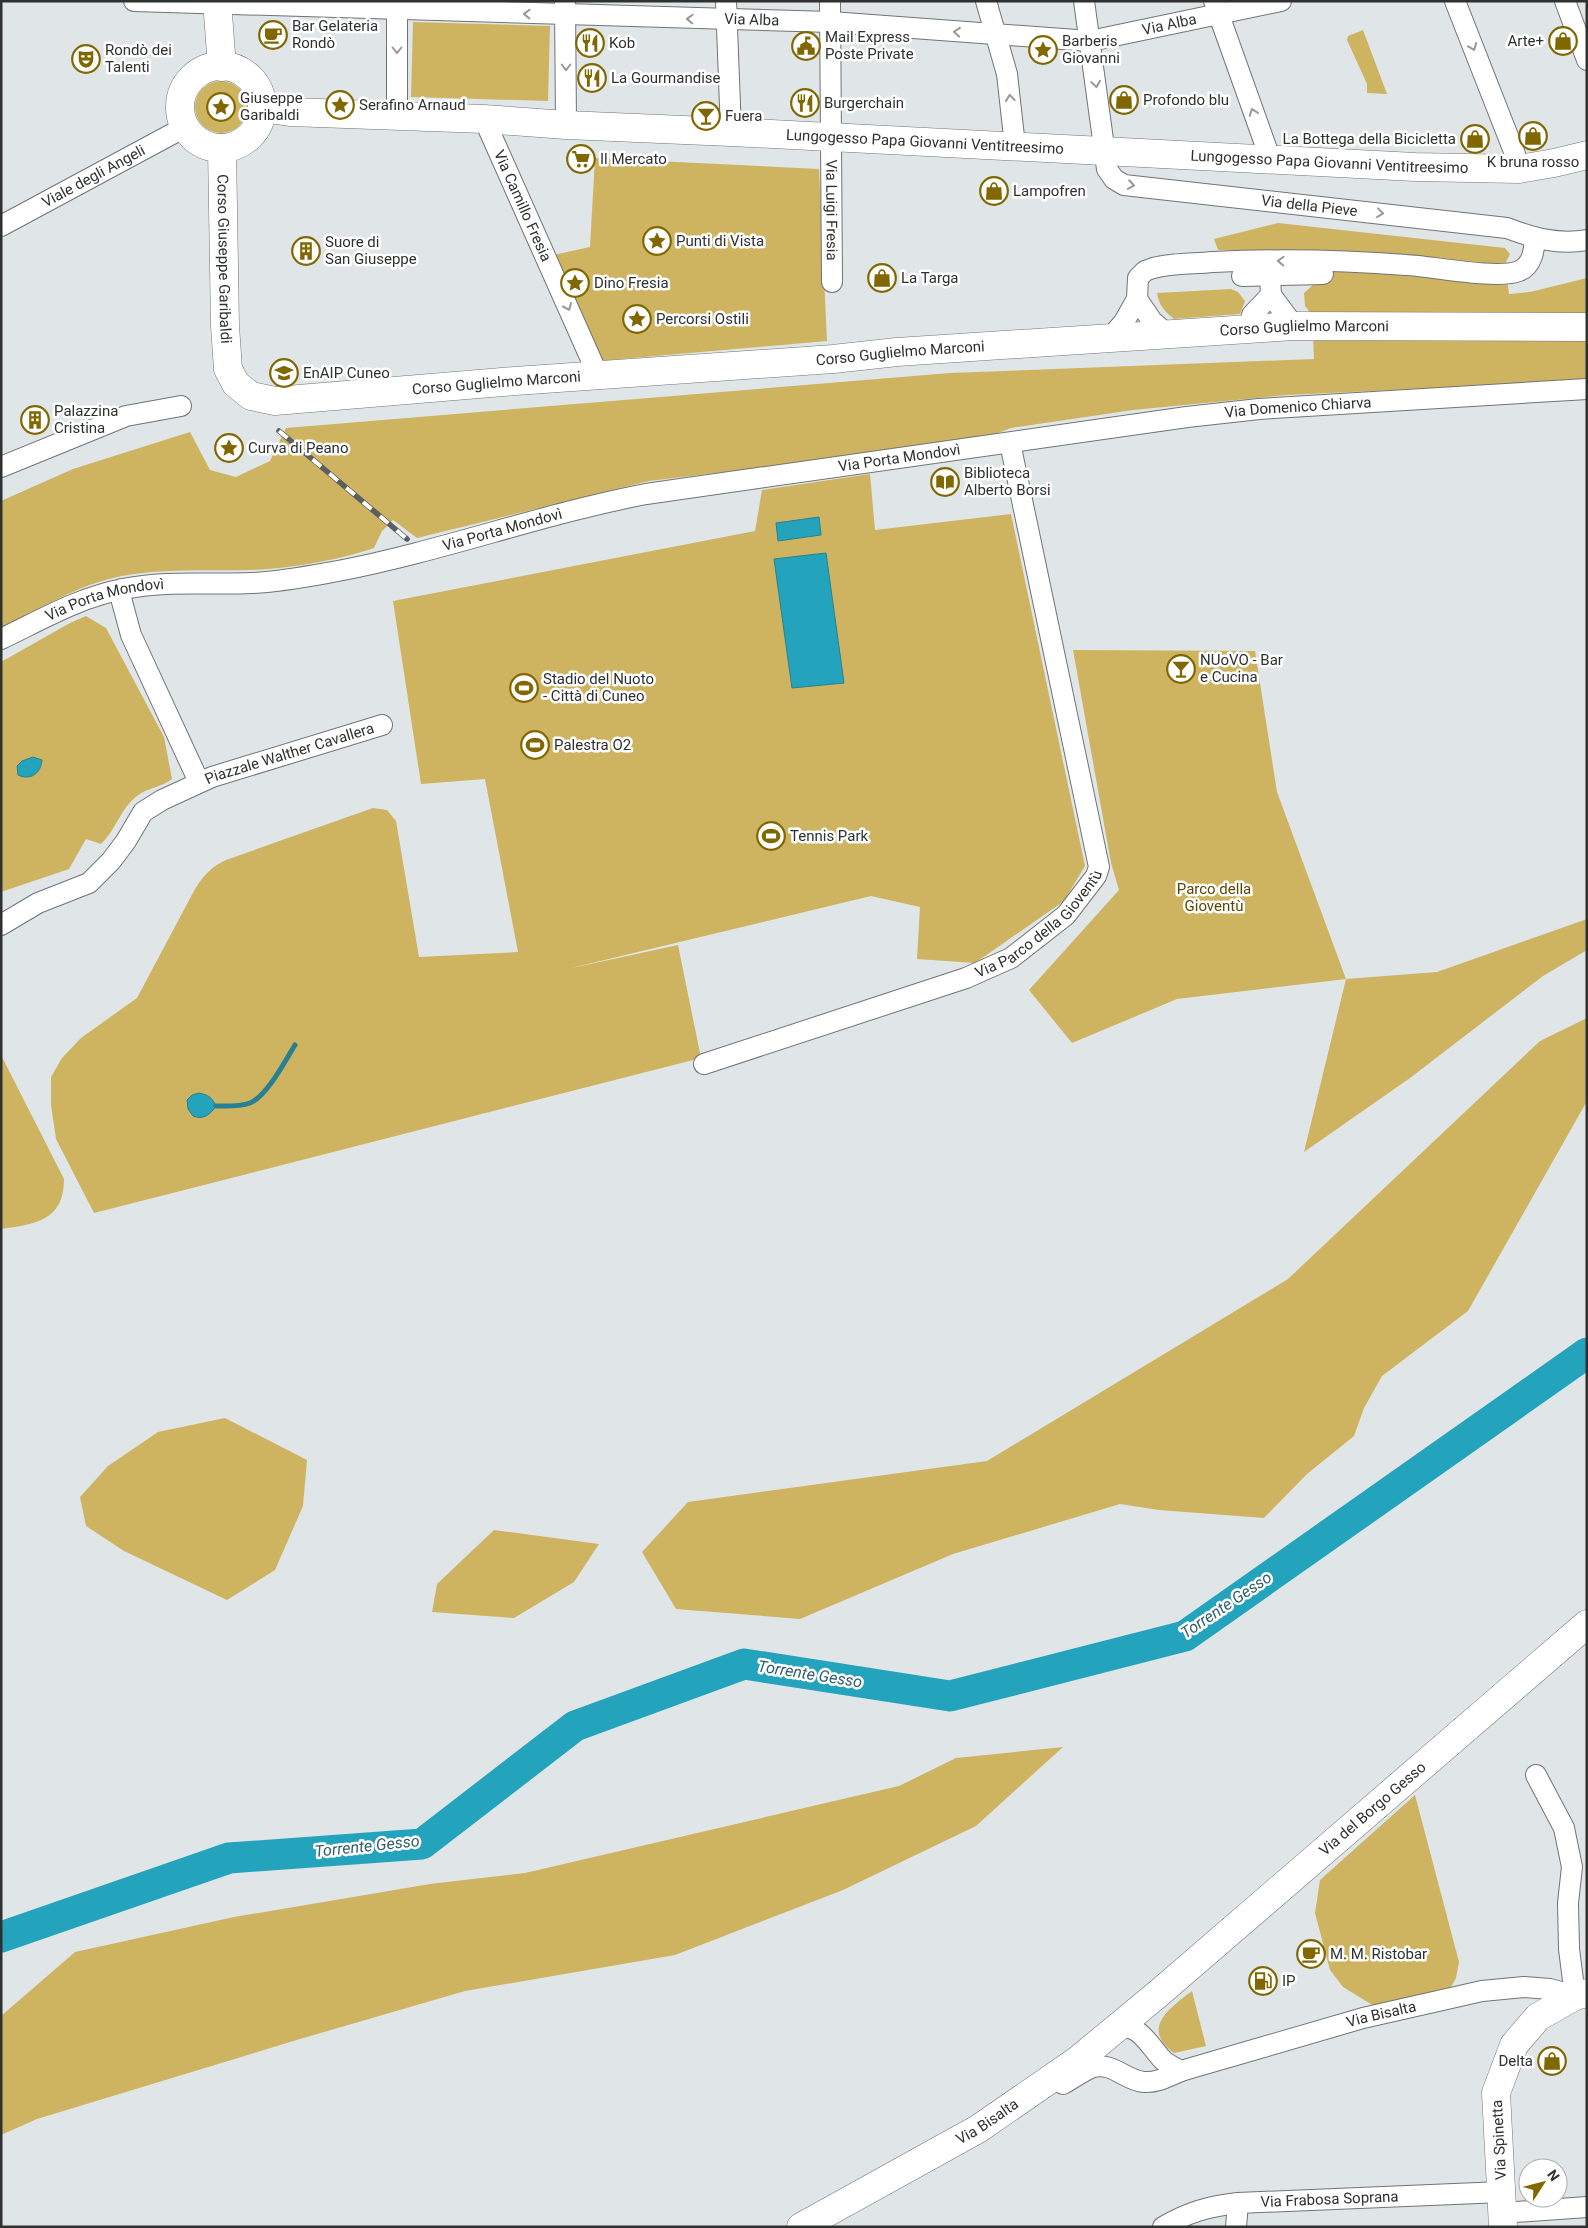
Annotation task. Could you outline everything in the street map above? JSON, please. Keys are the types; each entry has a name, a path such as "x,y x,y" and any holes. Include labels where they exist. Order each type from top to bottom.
{"street":[{"name":"Via Alba","path":"134,1 727,11 996,36 1090,41 1217,8 1281,1"},
{"name":"Via Luigi Fresia","path":"830,1 832,282"},
{"path":"986,1 1007,74 1015,146"},
{"name":"Via della Pieve","path":"1084,1 1107,170 1114,179 1124,185 1506,228 1535,239 1571,243 1587,240"},
{"path":"1455,1 1515,154 1519,169"},
{"path":"1565,1 1587,60"},
{"path":"218,2 222,66"},
{"path":"397,117 398,6"},
{"path":"566,8 566,125"},
{"path":"1217,8 1270,158"},
{"path":"727,11 731,132"},
{"path":"222,66 246,75 260,95 262,108 260,120 250,136 235,146 222,148 205,145 197,140 185,127 180,103 186,86 199,73 210,68 222,66"},
{"name":"Lungogesso Papa Giovanni Ventitreesimo","path":"262,108 290,112 484,119 566,125 1270,158 1415,167 1519,169 1587,155"},
{"name":"Via Camillo Fresia","path":"484,119 598,375"},
{"name":"Viale degli Angeli","path":"1,226 185,127"},
{"name":"Corso Giuseppe Garibaldi","path":"222,148 225,326 228,369"},
{"path":"1110,338 1124,322 1137,299 1138,278 1145,271 1163,265 1258,260 1407,265 1452,271 1503,273 1519,271 1528,264 1534,251 1535,239"},
{"path":"1242,276 1270,286 1327,274 1416,277 1452,271"},
{"path":"1270,286 1294,326"},
{"path":"1249,329 1252,315 1270,286"},
{"path":"1137,299 1152,320 1167,334"},
{"name":"Corso Guglielmo Marconi","path":"228,369 236,384 251,396 275,401 598,375 1294,326 1587,326"},
{"name":"Via Domenico Chiarva","path":"1010,443 1259,409 1587,389"},
{"path":"1,467 126,416 181,406"},
{"name":"Via Porta Mondovì","path":"1,639 77,603 122,589 150,584 253,583 336,571 394,558 604,502 646,494 1010,443"},
{"name":"Via Parco della Gioventù","path":"704,1064 966,978 1011,958 1066,915 1096,876 1099,867 1010,443"},
{"name":"Piazzale Walther Cavallera","path":"122,589 122,598 131,635 198,782"},
{"name":"Piazzale Walther Cavallera","path":"1,926 38,903 89,883 111,861 126,841 143,812 198,782 382,725"},
{"name":"Via del Borgo Gesso","path":"978,2129 1078,2060 1112,2032 1587,1624"},
{"path":"1536,1775 1564,1828 1572,1866 1568,1903 1570,1949 1581,1994"},
{"name":"Via Bisalta","path":"801,2227 1094,2067 1103,2066 1114,2069 1132,2080 1155,2082 1181,2071 1363,2018 1482,1991 1524,1987 1581,1994"},
{"name":"Via del Borgo Gesso","path":"1143,2035 1144,2021 1159,1993"},
{"name":"Via Spinetta","path":"1502,2211 1496,2093 1514,2045 1538,2017 1581,1994"},
{"path":"1114,2069 1108,2052 1108,2041 1112,2032 1134,2029 1143,2035 1165,2062 1181,2071"},
{"path":"1236,2227 1238,2203"},
{"name":"Via Frabosa Soprana","path":"1164,2227 1182,2215 1208,2207 1238,2203 1502,2211 1587,2207"}],"green space":[{"path":"413,22 550,26 548,101 411,97"},
{"path":"1363,30 1387,94 1367,93 1367,84 1347,40 1348,36"},
{"path":"221,81 231,83 239,89 245,97 247,107 245,117 239,125 231,131 221,133 211,131 203,125 197,117 195,107 197,97 203,89 211,83"},
{"path":"595,158 819,169 827,341 599,361 549,256 590,247"},
{"path":"1278,223 1505,248 1510,254 1505,264 1509,294 1530,292 1587,278 1587,381 1287,395 1133,410 1011,428 993,435 850,457 649,481 417,538 393,520 382,531 374,548 360,552 329,560 281,568 170,571 122,576 75,591 1,628 1,501 73,469 190,432 210,470 236,477 270,461 286,428 950,373 1314,359 1312,315 1305,306 1304,293 1315,283 1328,253 1218,250 1214,239"},
{"path":"1231,289 1238,292 1245,301 1240,314 1174,319 1163,308 1157,293"},
{"path":"870,474 875,530 1011,514 1085,866 1064,901 975,963 917,959 920,907 871,896 567,969 678,945 701,1058 94,1213 56,1139 51,1105 51,1077 62,1058 81,1038 137,998 195,889 216,866 226,860 373,808 387,810 396,821 419,957 518,952 485,779 421,784 393,601 755,531 762,490"},
{"path":"86,616 106,628 164,737 172,779 141,793 131,801 101,844 86,839 69,869 1,892 1,662"},
{"name":"Parco della Gioventù","path":"1073,650 1255,651 1277,792 1346,979 1177,999 1072,1043 1029,990 1119,890 1111,863"},
{"path":"1587,919 1587,950 1543,976 1410,1078 1304,1152 1346,979 1437,972"},
{"path":"1587,1018 1587,1101 1468,1311 1382,1376 1364,1408 1354,1436 1307,1474 1264,1518 1159,1510 1120,1504 953,1554 800,1619 676,1609 642,1552 688,1502 987,1461 1288,1279 1540,1041"},
{"path":"1,1055 64,1179 63,1193 59,1204 53,1212 36,1222 1,1229"},
{"path":"225,1418 307,1460 303,1506 275,1570 227,1600 124,1551 86,1526 80,1497 108,1466 158,1432"},
{"path":"494,1530 599,1544 574,1582 514,1618 432,1612 437,1584"},
{"path":"1063,1747 976,1826 843,1890 675,1955 465,1991 37,2119 1,2135 1,2016 75,1952 234,1917 430,1884 525,1873 899,1786 956,1758"},
{"path":"1415,1795 1459,1962 1456,1978 1451,1987 1374,2006 1343,1987 1330,1970 1315,1913 1320,1880"},
{"path":"1192,1991 1206,2046 1174,2053 1164,2044 1159,2035 1159,2027 1168,2011"}],"water":[{"path":"819,517 821,535 778,541 776,523"},
{"path":"826,553 844,683 792,688 774,559"},
{"path":"33,757 42,760 40,769 31,776 23,777 18,775 17,766 22,761"},
{"path":"199,1093 213,1100 216,1106 209,1114 203,1117 193,1116 188,1109 187,1100 192,1095"}],"waterway":[{"path":"216,1106 242,1105 256,1099 269,1086 295,1045"},
{"name":"Torrente Gesso","path":"1,1937 229,1858 422,1844 575,1726 744,1664 950,1696 1185,1636 1587,1353"}],"railway":[{"path":"279,431 407,539"}],"place":[{"name":"Bar Gelateria Rondò","path":"273,35"},
{"name":"Arte+","path":"1563,41"},
{"name":"Kob","path":"590,43"},
{"name":"Mail Express Poste Private","path":"806,46"},
{"name":"Barberis Giovanni","path":"1043,50"},
{"name":"Rondò dei Talenti","path":"86,59"},
{"name":"La Gourmandise","path":"592,78"},
{"name":"Profondo blu","path":"1124,100"},
{"name":"Burgerchain","path":"805,103"},
{"name":"Serafino Arnaud","path":"340,105"},
{"name":"Giuseppe Garibaldi","path":"221,107"},
{"name":"Fuera","path":"706,116"},
{"name":"K bruna rosso","path":"1533,136"},
{"name":"La Bottega della Bicicletta","path":"1475,139"},
{"name":"Il Mercato","path":"581,159"},
{"name":"Lampofren","path":"994,191"},
{"name":"Punti di Vista","path":"657,241"},
{"name":"Suore di San Giuseppe","path":"306,251"},
{"name":"La Targa","path":"882,278"},
{"name":"Dino Fresia","path":"575,283"},
{"name":"Percorsi Ostili","path":"637,319"},
{"name":"EnAIP Cuneo","path":"284,373"},
{"name":"Palazzina Cristina","path":"35,420"},
{"name":"Curva di Peano","path":"229,448"},
{"name":"Biblioteca Alberto Borsi","path":"945,482"},
{"name":"NUoVO - Bar e Cucina","path":"1181,669"},
{"name":"Stadio del Nuoto - Città di Cuneo","path":"524,688"},
{"name":"Palestra O2","path":"535,745"},
{"name":"Tennis Park","path":"771,836"},
{"name":"M. M. Ristobar","path":"1311,1954"},
{"name":"IP","path":"1263,1981"},
{"name":"Delta","path":"1552,2061"}]}
